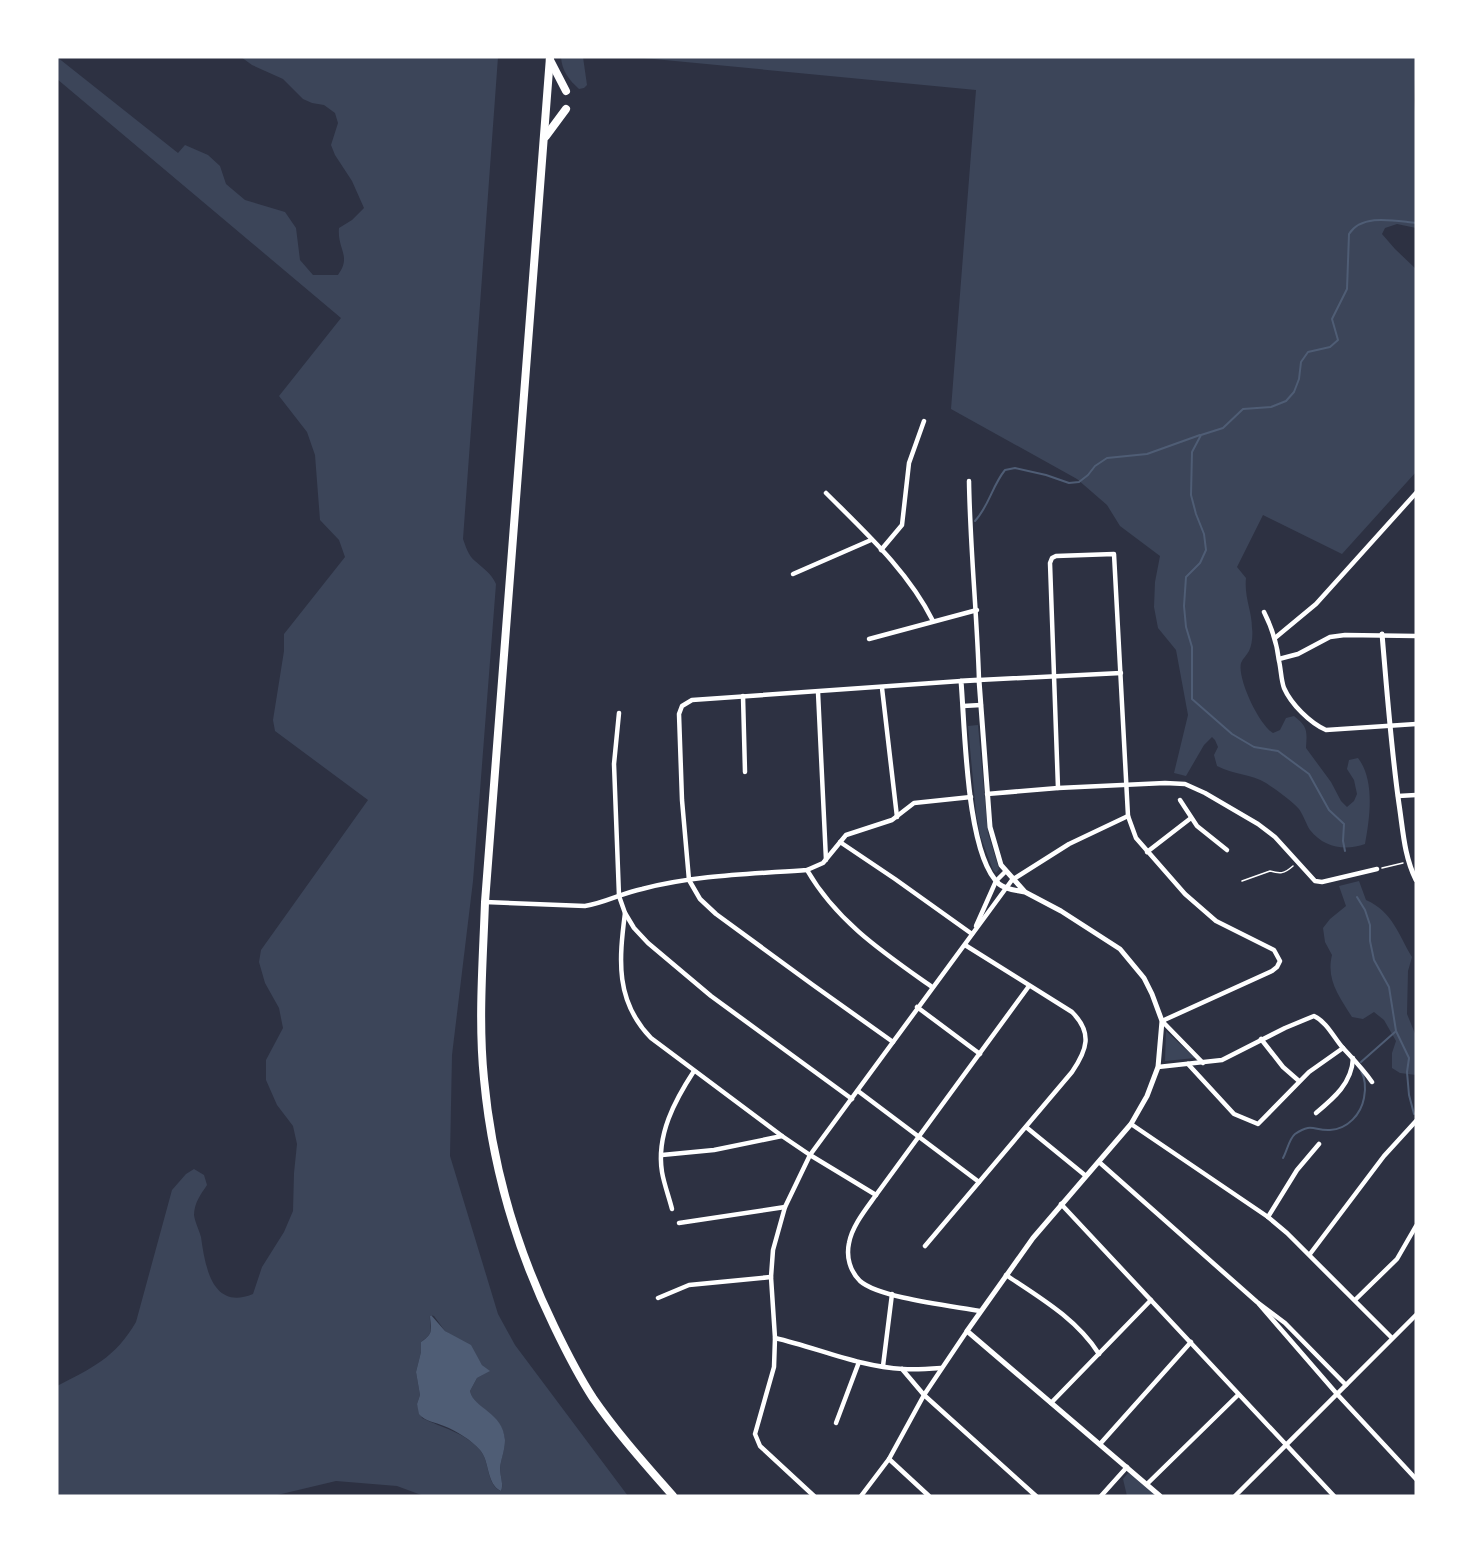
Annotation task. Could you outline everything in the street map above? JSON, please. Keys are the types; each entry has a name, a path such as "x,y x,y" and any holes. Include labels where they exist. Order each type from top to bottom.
{"highway":[{"path":"550,57 566,91"},
{"path":"550,57 485,902 481,1038 484,1079 491,1137 501,1184 524,1257 545,1308 579,1376 620,1435 673,1496"},
{"path":"543,140 566,109"}],"street":[{"path":"881,550 902,525 909,463 924,421"},
{"path":"969,481 970,537 977,610 987,794 994,844 1005,872 1025,892 1061,911 1120,949 1144,978 1162,1021 1203,1063"},
{"path":"826,492 913,585 933,621"},
{"path":"1275,638 1316,604 1416,493"},
{"path":"793,574 871,540"},
{"path":"1059,788 1050,563 1056,556 1109,554 1115,556 1128,816 1136,838 1201,910 1229,929 1274,950 1280,961 1272,971 1162,1021"},
{"path":"869,639 977,610"},
{"path":"1264,612 1275,638 1286,693 1310,720 1326,730 1416,724"},
{"path":"1279,659 1298,654 1330,637 1345,634 1416,636"},
{"path":"1382,634 1390,726 1407,862 1416,880"},
{"path":"893,1042 716,914 700,899 689,880 678,714 682,706 692,700 743,696 1121,673"},
{"path":"961,681 971,796 976,828 986,864 996,881 1006,889 1025,892"},
{"path":"882,688 897,818"},
{"path":"818,692 825,860"},
{"path":"743,696 745,772"},
{"path":"963,706 981,705"},
{"path":"619,712 614,764 619,896 634,928 648,943 703,990 852,1099"},
{"path":"987,794 1059,788 1176,783 1193,786 1266,831 1285,846 1313,879 1322,882 1377,869"},
{"path":"1398,796 1416,795"},
{"path":"485,902 585,906 642,889 689,880 807,870 825,860 840,842 852,833 876,827 897,818 914,803 971,796"},
{"path":"1180,800 1203,832 1227,850"},
{"path":"814,1496 760,1446 755,1431 772,1375 776,1338 771,1277 773,1250 785,1207 810,1155 1012,880 1069,844 1128,816"},
{"path":"1147,852 1191,818"},
{"path":"840,842 972,934"},
{"path":"1407,862 1416,861"},
{"path":"807,870 822,894 845,921 896,962 932,987"},
{"path":"972,934 996,881 1005,872"},
{"path":"625,913 620,968 627,1004 640,1026 651,1038 782,1136 876,1195"},
{"path":"925,1246 1072,1072 1084,1051 1086,1041 1083,1026 1072,1012 965,945"},
{"path":"980,1311 892,1294 862,1282 853,1272 848,1250 852,1234 876,1195 1029,986"},
{"path":"917,1007 980,1054"},
{"path":"1158,1067 1212,1063 1230,1057 1262,1039 1314,1016 1324,1024 1372,1082"},
{"path":"861,1496 889,1459 941,1368 1006,1275 1061,1204 1131,1124 1153,1083 1158,1067 1162,1021"},
{"path":"1262,1039 1283,1067 1299,1081"},
{"path":"1188,1064 1234,1114 1257,1124 1309,1072 1342,1048"},
{"path":"1316,1113 1347,1081 1352,1070 1353,1058"},
{"path":"672,1209 661,1170 662,1155 669,1114 694,1071"},
{"path":"858,1091 979,1182"},
{"path":"1310,1254 1384,1156 1416,1121"},
{"path":"1131,1124 1268,1217 1310,1254 1392,1338"},
{"path":"1026,1127 1086,1176"},
{"path":"662,1155 714,1150 782,1136"},
{"path":"1268,1217 1297,1170 1318,1144"},
{"path":"1099,1161 1257,1302 1285,1323 1346,1385"},
{"path":"1061,1204 1334,1496"},
{"path":"679,1223 785,1207"},
{"path":"1355,1300 1397,1259 1416,1226"},
{"path":"1006,1275 1070,1320 1099,1354"},
{"path":"658,1298 689,1286 771,1277"},
{"path":"883,1366 892,1294"},
{"path":"1051,1402 1151,1300"},
{"path":"1257,1302 1337,1394 1416,1479"},
{"path":"1235,1496 1416,1315"},
{"path":"967,1331 1160,1496"},
{"path":"776,1338 859,1362 902,1370 941,1368"},
{"path":"1100,1444 1191,1342"},
{"path":"836,1423 859,1362"},
{"path":"902,1370 924,1395 1036,1496"},
{"path":"1147,1484 1238,1395"},
{"path":"889,1459 929,1496"},
{"path":"1101,1496 1127,1467"}],"path":[{"path":"1242,880 1270,871 1283,873 1297,862"},
{"path":"1377,869 1407,862"}],"shaded area":[{"path":"57,57 178,153 185,145 208,155 220,166 226,184 245,200 285,212 296,228 300,260 313,275 338,275 344,263 339,228 352,220 364,208 352,181 331,145 338,123 335,113 324,105 303,99 283,79 252,65 241,57 498,57 463,539 471,556 490,574 496,584 473,881 452,1055 450,1156 498,1314 515,1345 628,1496 424,1496 397,1486 336,1481 273,1496 57,1496 57,1386 102,1361 120,1345 136,1322 172,1190 186,1174 194,1169 204,1175 207,1185 194,1211 195,1218 208,1272 213,1283 228,1296 239,1298 253,1294 262,1267 284,1232 293,1211 297,1144 293,1126 277,1105 266,1080 266,1060 283,1028 279,1008 265,983 259,962 261,950 368,800 275,731 273,720 284,651 284,634 345,557 339,540 320,520 315,455 307,432 279,396 341,318 57,79","holes":["430,1315 434,1316 445,1331 473,1350 482,1365 489,1371 477,1378 470,1391 476,1402 494,1418 503,1431 505,1440 500,1468 501,1491 493,1484 483,1455 474,1444 422,1418 417,1404 420,1395 416,1372 421,1342 430,1333"]},
{"path":"561,57 583,57 587,85 584,88 579,89 569,79 564,71"},
{"path":"633,57 1416,57 1414,100 1416,228 1397,224 1385,228 1382,234 1416,269 1416,472 1342,554 1263,515 1237,567 1246,578 1252,622 1251,646 1241,663 1242,679 1250,701 1267,728 1273,733 1280,730 1286,718 1294,716 1302,723 1306,733 1306,748 1347,807 1354,801 1357,794 1354,780 1347,769 1349,760 1358,758 1367,777 1370,799 1365,844 1343,847 1322,841 1310,830 1299,809 1279,792 1260,780 1217,766 1214,755 1218,747 1212,737 1204,745 1186,776 1174,773 1188,715 1176,650 1158,628 1154,607 1155,582 1160,556 1120,526 1107,505 1077,479 951,409 976,90"},
{"path":"978,725 988,833 999,869 996,873 980,835 976,813 968,726"},
{"path":"1359,881 1366,900 1389,917 1412,957 1408,971 1407,1014 1416,1036 1416,1075 1400,1073 1392,1068 1392,1053 1396,1041 1384,1020 1374,1012 1363,1019 1352,1017 1338,995 1332,980 1332,955 1325,942 1323,928 1346,906 1339,886"},
{"path":"1166,1031 1195,1058 1165,1061"},
{"path":"431,1315 445,1331 471,1345 482,1365 490,1371 477,1378 470,1391 477,1402 499,1423 503,1431 505,1440 500,1468 501,1491 496,1488 490,1478 483,1455 476,1446 459,1433 419,1414 417,1404 420,1395 416,1372 421,1342 431,1331"},
{"path":"1128,1473 1136,1477 1156,1496 1127,1496 1123,1479"}],"waterway":[{"path":"1345,851 1344,824 1329,810 1309,774 1278,751 1254,747 1232,734 1192,699 1192,647 1186,627 1184,606 1186,577 1200,563 1206,550 1204,534 1191,495 1192,452 1201,435 1223,428 1243,409 1271,407 1286,401 1294,392 1299,379 1301,362 1308,352 1330,347 1338,340 1332,319 1347,289 1349,234 1355,227 1362,223 1380,220 1416,223"},
{"path":"975,521 1005,470 1015,468 1069,483 1079,482 1107,458 1147,454 1200,435"},
{"path":"1357,897 1370,925 1370,941 1374,960 1389,987 1396,1031 1409,1058 1407,1072 1409,1095 1414,1114"},
{"path":"1361,1062 1395,1032"},
{"path":"1283,1158 1291,1139 1301,1130 1305,1128 1337,1129 1353,1120 1360,1110 1365,1094 1365,1081 1361,1071"}]}
